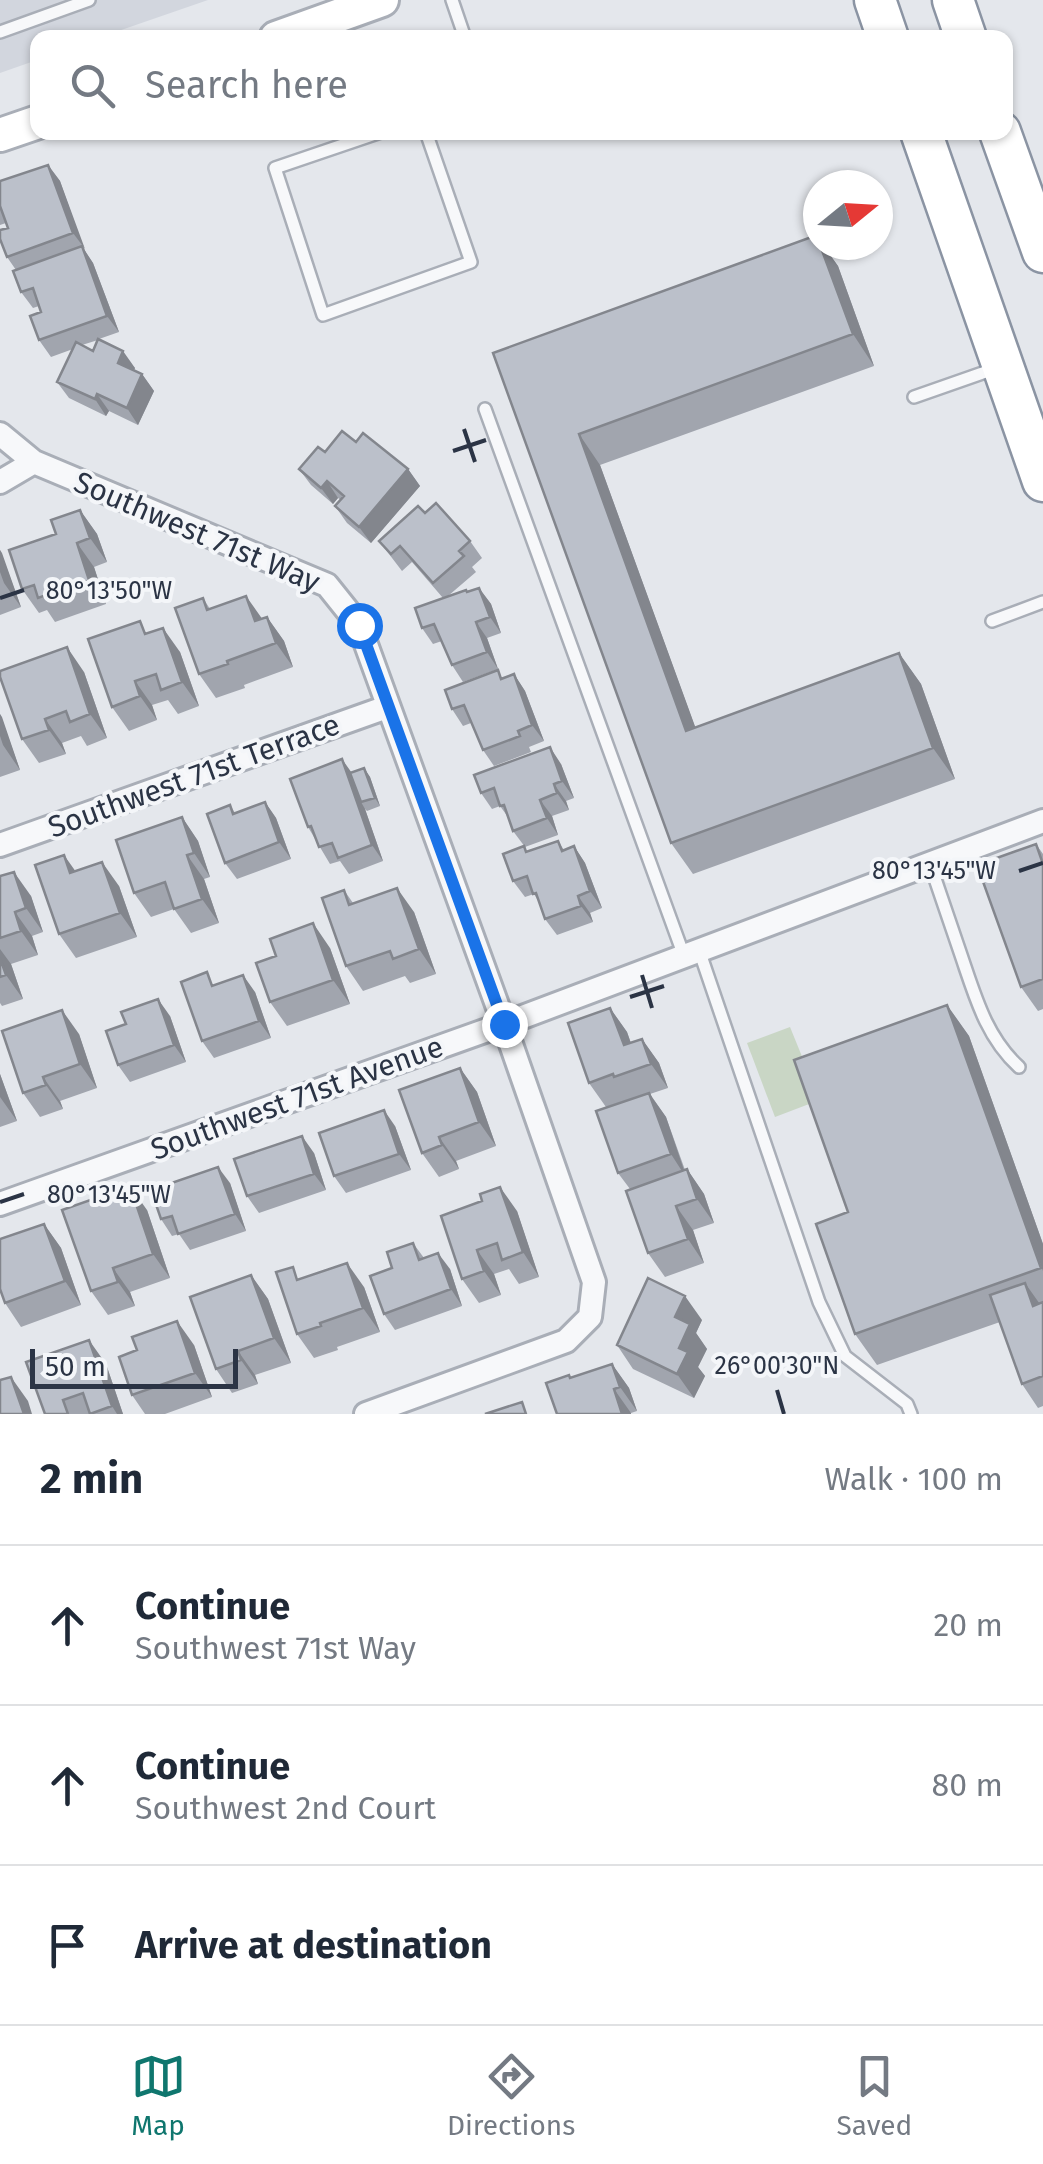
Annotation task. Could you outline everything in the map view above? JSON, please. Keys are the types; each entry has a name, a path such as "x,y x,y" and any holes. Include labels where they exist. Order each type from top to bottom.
{"highway":[{"path":"875,0 885,30"},
{"path":"953,0 963,30"},
{"path":"924,140 1043,481"},
{"path":"1003,140 1043,252"}],"street":[{"path":"298,30 382,0"},
{"path":"0,135 30,125"},
{"name":"Southwest 71st Way","path":"0,434 34,462 328,586 359,625 594,1282 590,1317 566,1341 366,1414"},
{"path":"0,482 34,462"},
{"name":"Southwest 71st Terrace","path":"0,845 387,707"},
{"name":"Southwest 71st Avenue","path":"0,1204 504,1024 1043,822"}],"lane":[{"path":"0,32 89,0"},
{"path":"452,0 462,30"},
{"path":"358,140 276,168 323,315 470,262 429,140"},
{"path":"914,397 1003,366"},
{"path":"484,409 692,954 819,1302 845,1356 907,1404 911,1414"},
{"path":"992,620 1043,602"},
{"path":"930,864 982,1017 1019,1067"}],"shaded area":[{"path":"0,0 208,0 121,30 30,30 30,62 0,73"}],"green space":[{"path":"790,1027 817,1101 775,1117 747,1043"}],"building":[{"path":"48,165 73,233 7,257 0,239 0,230 8,228 0,206 0,181"},
{"path":"803,240 803,260 826,260 853,334 579,434 686,731 899,653 933,748 671,843 493,353"},
{"path":"82,246 107,316 39,340 30,316 41,312 33,288 21,292 13,271"},
{"path":"98,339 123,351 118,363 142,374 127,408 57,382 76,342 93,351"},
{"path":"342,431 356,442 363,433 408,469 359,527 335,506 344,496 327,481 321,488 299,469 318,447 325,452"},
{"path":"436,503 470,541 459,551 464,556 433,583 400,546 391,554 379,541 418,506 425,513"},
{"path":"80,510 90,538 77,543 89,580 38,598 34,585 22,589 9,550 56,534 51,520"},
{"path":"479,588 490,617 476,622 487,652 452,665 434,624 422,628 415,608"},
{"path":"246,596 255,621 267,617 276,643 199,674 175,608 203,598 207,610"},
{"path":"140,621 145,634 163,628 182,682 161,690 156,674 135,681 140,696 112,707 88,639"},
{"path":"67,647 90,714 70,722 66,711 45,719 49,730 22,739 0,671"},
{"path":"498,670 501,679 514,674 532,725 518,731 520,736 483,750 464,705 452,709 445,690"},
{"path":"550,747 562,781 554,784 557,793 540,800 547,818 513,831 494,788 481,793 474,775"},
{"path":"342,759 372,845 338,858 332,843 319,847 290,779"},
{"path":"364,768 375,798 361,802 350,773"},
{"path":"265,802 279,842 225,863 207,814 230,805 233,814"},
{"path":"182,817 194,853 187,855 202,899 174,909 165,882 134,893 116,840"},
{"path":"558,841 562,851 574,846 590,891 578,896 581,906 545,919 527,876 513,881 503,854 524,846 526,852"},
{"path":"1036,844 1043,864 1043,979 1021,987 977,865"},
{"path":"64,855 70,873 102,862 120,913 59,934 35,865"},
{"path":"14,872 26,908 15,912 21,931 0,938 0,876"},
{"path":"397,888 419,949 393,959 390,951 346,966 322,898 344,890 349,905"},
{"path":"313,923 333,980 270,1002 256,963 276,956 270,939"},
{"path":"207,972 212,986 243,975 259,1021 202,1041 181,982"},
{"path":"158,999 174,1045 118,1065 106,1031 126,1024 121,1012"},
{"path":"947,1005 1041,1268 855,1334 816,1224 848,1212 794,1060"},
{"path":"610,1008 624,1045 642,1039 651,1064 589,1083 568,1023"},
{"path":"62,1010 80,1064 43,1077 46,1085 23,1093 2,1031"},
{"path":"460,1068 479,1122 439,1137 442,1145 422,1153 399,1090"},
{"path":"649,1093 671,1154 618,1173 596,1111"},
{"path":"384,1110 399,1154 334,1176 319,1133"},
{"path":"302,1136 314,1174 247,1196 234,1159"},
{"path":"218,1167 235,1214 178,1234 172,1216 161,1219 151,1190"},
{"path":"687,1169 697,1199 676,1206 688,1239 648,1253 626,1191"},
{"path":"130,1186 153,1254 113,1268 118,1282 91,1291 62,1210"},
{"path":"500,1187 523,1252 502,1260 497,1243 477,1250 484,1271 462,1279 441,1216 482,1201 480,1194"},
{"path":"44,1224 65,1281 5,1303 0,1289 0,1239"},
{"path":"413,1243 419,1260 438,1253 451,1289 384,1314 370,1276 392,1268 387,1252"},
{"path":"347,1263 363,1308 297,1334 276,1272 293,1267 297,1280"},
{"path":"251,1275 274,1338 238,1351 241,1360 216,1369 190,1297"},
{"path":"648,1278 685,1296 675,1317 690,1324 679,1348 688,1352 677,1374 617,1345"},
{"path":"1025,1283 1033,1306 1043,1302 1043,1376 1022,1384 990,1295"},
{"path":"177,1321 195,1373 132,1395 119,1357 137,1350 132,1337"},
{"path":"89,1340 112,1406 90,1414 83,1393 63,1400 68,1414 45,1414 26,1362"},
{"path":"612,1364 620,1387 614,1389 622,1414 557,1414 546,1383"},
{"path":"11,1377 24,1414 0,1414 0,1380"},
{"path":"522,1402 526,1414 485,1414"}],"route":[{"path":"359,625 504,1024"}]}
